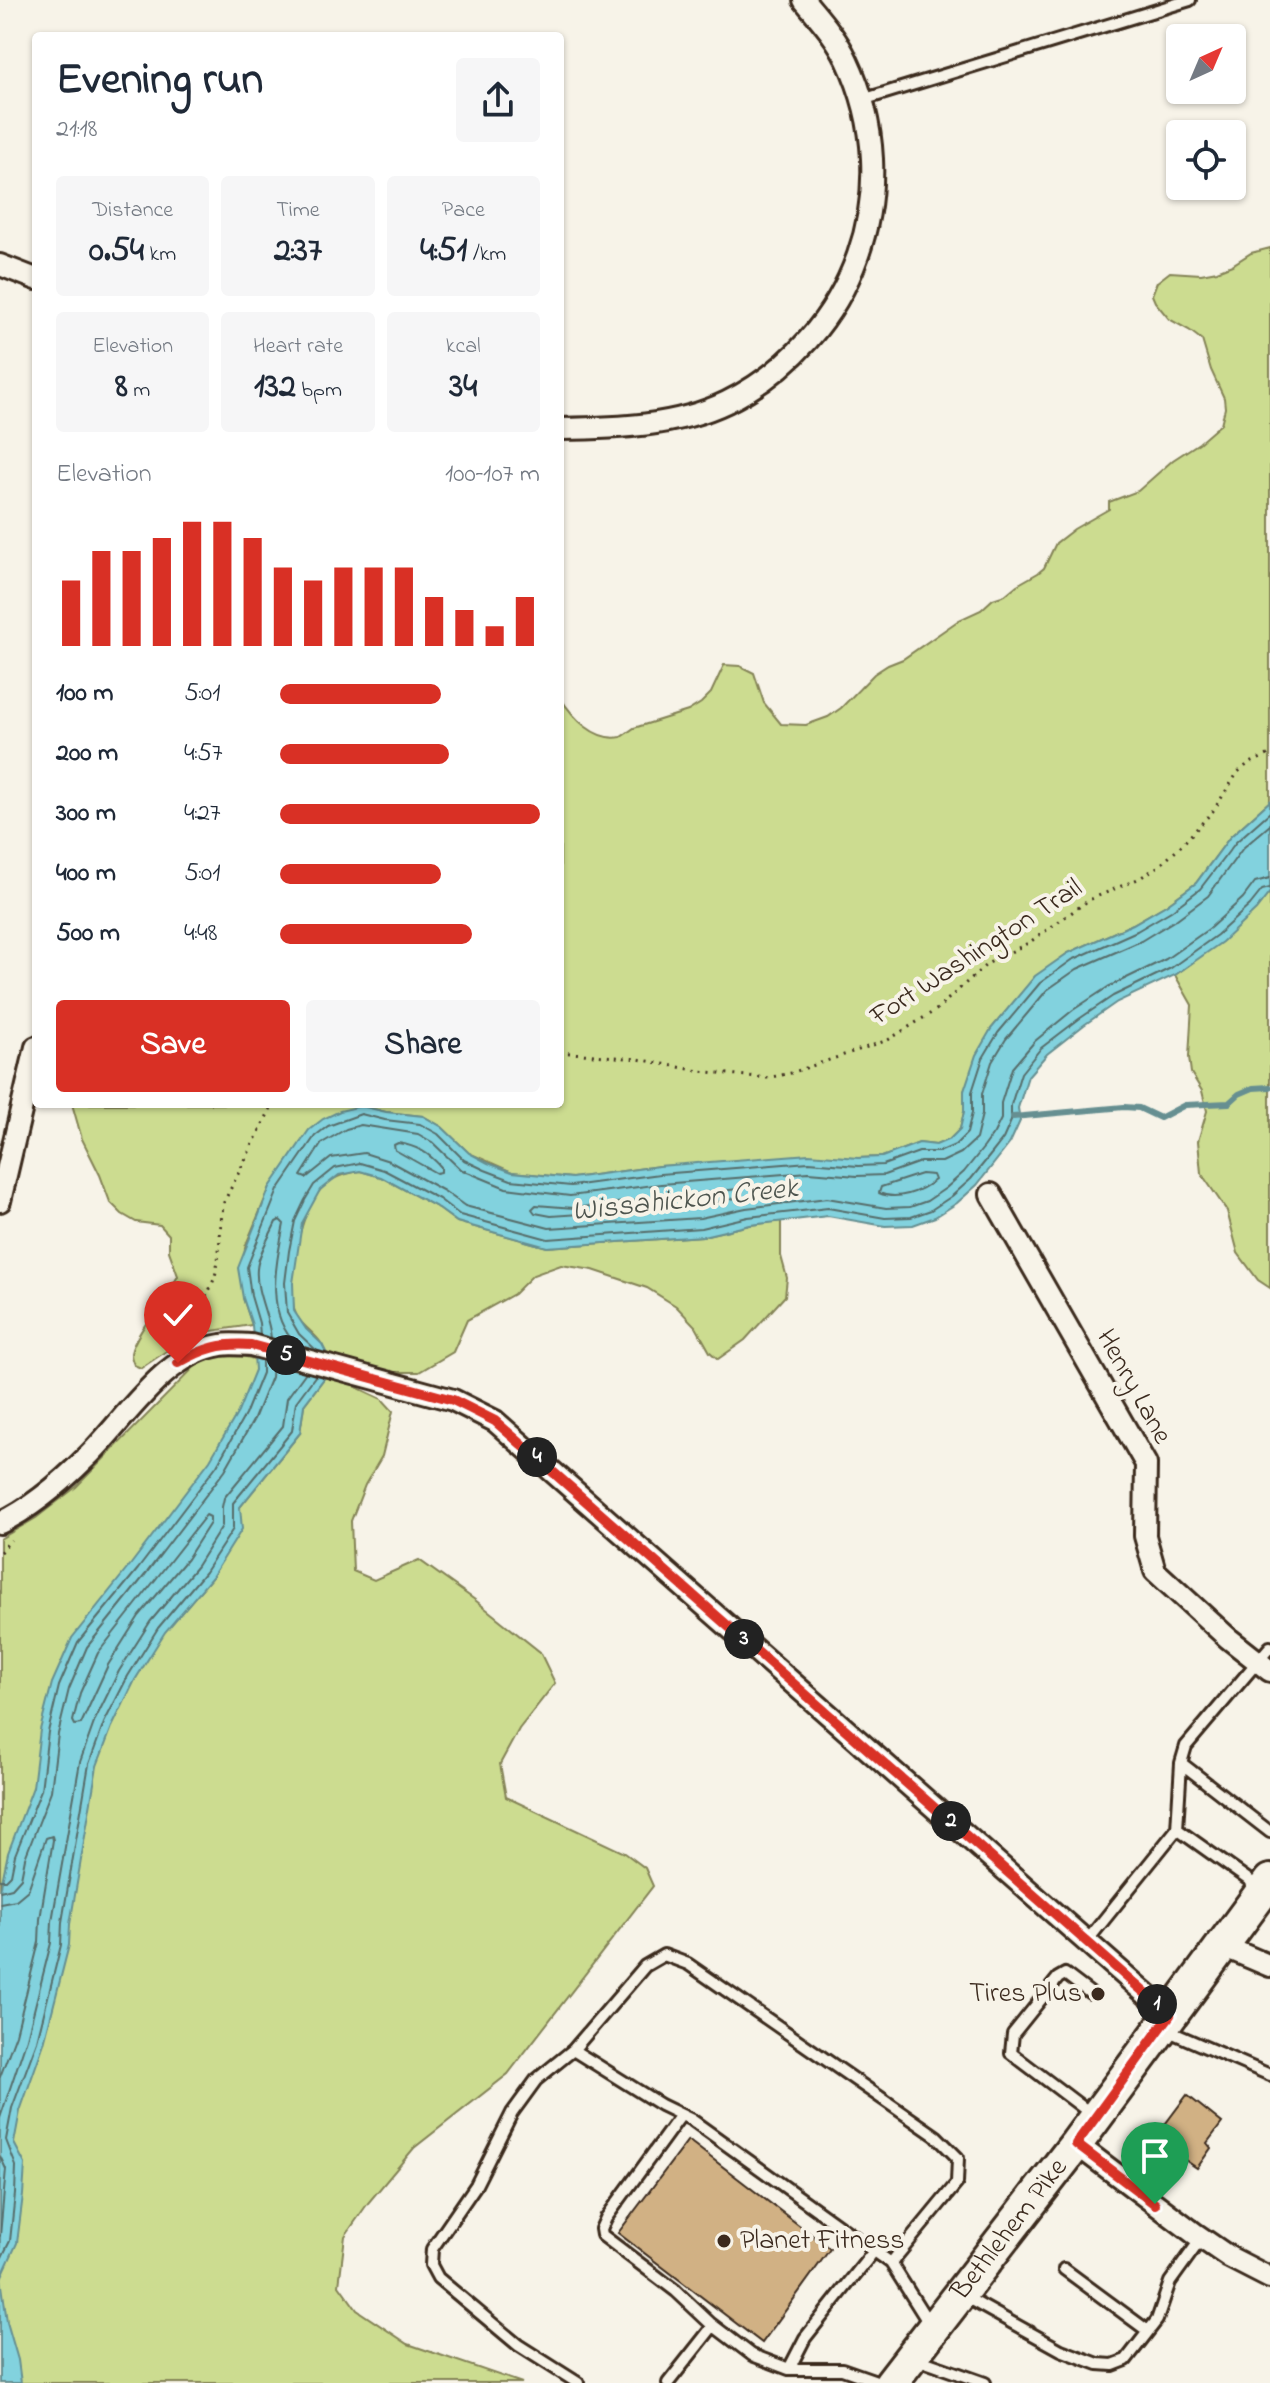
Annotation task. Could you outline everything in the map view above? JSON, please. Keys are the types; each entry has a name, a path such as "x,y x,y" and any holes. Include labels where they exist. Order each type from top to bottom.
{"main road":[{"name":"Bethlehem Pike","path":"891,2383 1076,2144 1266,1886"}],"street":[{"path":"564,429 660,423 694,415 727,402 785,364 831,311 851,274 865,235 873,171 862,100 846,58 804,0"},
{"path":"0,265 32,277"},
{"path":"0,1201 32,1064"},
{"name":"Henry Lane","path":"991,1194 1146,1464 1145,1536 1155,1571 1228,1638 1266,1660"},
{"path":"8,1528 87,1457 134,1405 178,1363 217,1345 251,1345 453,1400 495,1421 1087,1941 1165,2021"},
{"path":"1223,1946 1270,1966"},
{"path":"1076,2144 1201,2239 1270,2278"}],"lane":[{"path":"862,100 1190,0"},
{"path":"1087,1941 1177,1829 1181,1763 1186,1746 1266,1660"},
{"path":"1181,1763 1270,1832"},
{"path":"1177,1829 1266,1886"},
{"path":"578,2383 518,2345 438,2278 431,2265 432,2249 476,2185 512,2113 536,2080 573,2050 645,1966 664,1955 688,1964 936,2136 958,2158 957,2183 891,2263"},
{"path":"1090,1993 1065,1974 1058,1978 1013,2034 1011,2053 1096,2117"},
{"path":"1165,2021 1270,2075"},
{"path":"573,2050 692,2120 891,2263 933,2330"},
{"path":"681,2115 606,2218 602,2235 676,2291 713,2326 752,2355 789,2369 842,2369 882,2383"},
{"path":"960,2294 1061,2350 1098,2364 1113,2365 1126,2360 1157,2320 1170,2282 1201,2239"},
{"path":"789,2369 805,2338 874,2251"},
{"path":"1064,2269 1148,2331"},
{"path":"668,2383 713,2326"},
{"path":"912,2357 985,2383"}],"path":[{"name":"Fort Washington Trail","path":"564,1052 767,1078 791,1073 888,1040 936,1010 987,964 1030,942 1089,900 1140,878 1159,866 1213,811 1238,772 1270,754"},
{"path":"199,1305 216,1274 224,1202 271,1108"},
{"path":"0,1552 8,1528"}],"green space":[{"path":"1270,248 1270,801 1230,837 1196,883 1133,924 1068,953 1035,977 991,1029 964,1091 960,1129 950,1139 936,1145 919,1143 882,1157 659,1166 572,1178 512,1172 469,1153 442,1127 423,1116 369,1108 564,1108 564,703 578,720 594,732 611,738 621,737 634,728 688,711 701,703 711,693 724,665 740,666 754,673 764,703 781,724 806,725 828,717 874,674 903,659 959,620 981,610 993,599 1005,595 1038,573 1044,568 1056,543 1109,509 1109,502 1138,491 1221,424 1224,398 1202,340 1169,319 1152,295 1157,282 1170,272 1201,274 1217,271 1251,253"},
{"path":"1270,892 1270,1288 1258,1280 1238,1253 1227,1211 1201,1173 1198,1141 1207,1111 1202,1091 1191,1073 1192,1005 1175,975 1238,927"},
{"path":"73,1108 359,1108 270,1187 245,1247 243,1298 252,1325 192,1334 141,1368 134,1365 131,1355 133,1345 178,1276 169,1251 169,1235 160,1225 136,1222 110,1202 82,1139"},
{"path":"360,1171 381,1177 435,1206 457,1222 547,1247 703,1236 781,1221 781,1256 787,1278 785,1296 745,1340 718,1359 710,1352 696,1327 676,1306 647,1288 593,1270 561,1265 533,1275 514,1294 467,1320 453,1352 419,1372 388,1372 359,1366 356,1387 382,1399 393,1411 382,1456 365,1485 351,1521 353,1571 374,1580 419,1560 540,1652 555,1683 519,1729 500,1764 506,1797 625,1853 645,1868 653,1886 508,2074 414,2148 345,2236 339,2285 357,2310 408,2344 522,2383 0,2383 0,1539 36,1518 76,1487 213,1348 280,1366 167,1629 212,1577 240,1507 300,1433 304,1405 328,1373 323,1346 294,1309 294,1263 301,1229 313,1200 329,1182"}],"water":[{"name":"Wissahickon Creek","path":"1270,801 1270,892 1222,942 1175,975 1117,1002 1047,1054 1028,1076 1018,1108 1020,1121 1010,1143 977,1185 935,1217 913,1225 885,1226 828,1216 750,1225 703,1236 547,1247 457,1222 435,1206 381,1177 360,1171 339,1175 320,1190 302,1223 293,1283 294,1311 306,1329 322,1344 330,1360 328,1373 304,1405 300,1433 240,1507 242,1529 212,1577 165,1632 135,1680 97,1766 69,1945 44,2043 20,2111 14,2143 25,2164 23,2195 17,2243 1,2278 21,2383 0,2383 0,1891 8,1853 33,1787 40,1730 52,1683 72,1638 210,1460 238,1412 255,1370 252,1325 238,1268 270,1187 309,1130 323,1119 353,1108 423,1116 442,1127 469,1153 488,1163 512,1172 572,1178 659,1166 809,1154 882,1157 919,1143 936,1145 950,1139 960,1129 964,1091 976,1055 991,1029 1035,976 1068,953 1133,924 1166,905 1196,883 1230,837"}],"building":[{"path":"1187,2095 1222,2123 1207,2143 1211,2148 1197,2168 1154,2139"},
{"name":"Planet Fitness","path":"688,2140 830,2249 762,2343 618,2233"}],"waterway":[{"path":"1013,1117 1124,1107 1139,1108 1160,1118 1185,1105 1229,1103 1253,1088 1270,1087"}],"place":[{"name":"Tires Plus","path":"1098,1994"},
{"name":"Planet Fitness","path":"724,2241"}],"route":[{"path":"178,1363 217,1345 251,1345 453,1400 495,1421 1170,2015 1076,2144 1155,2204"}]}
